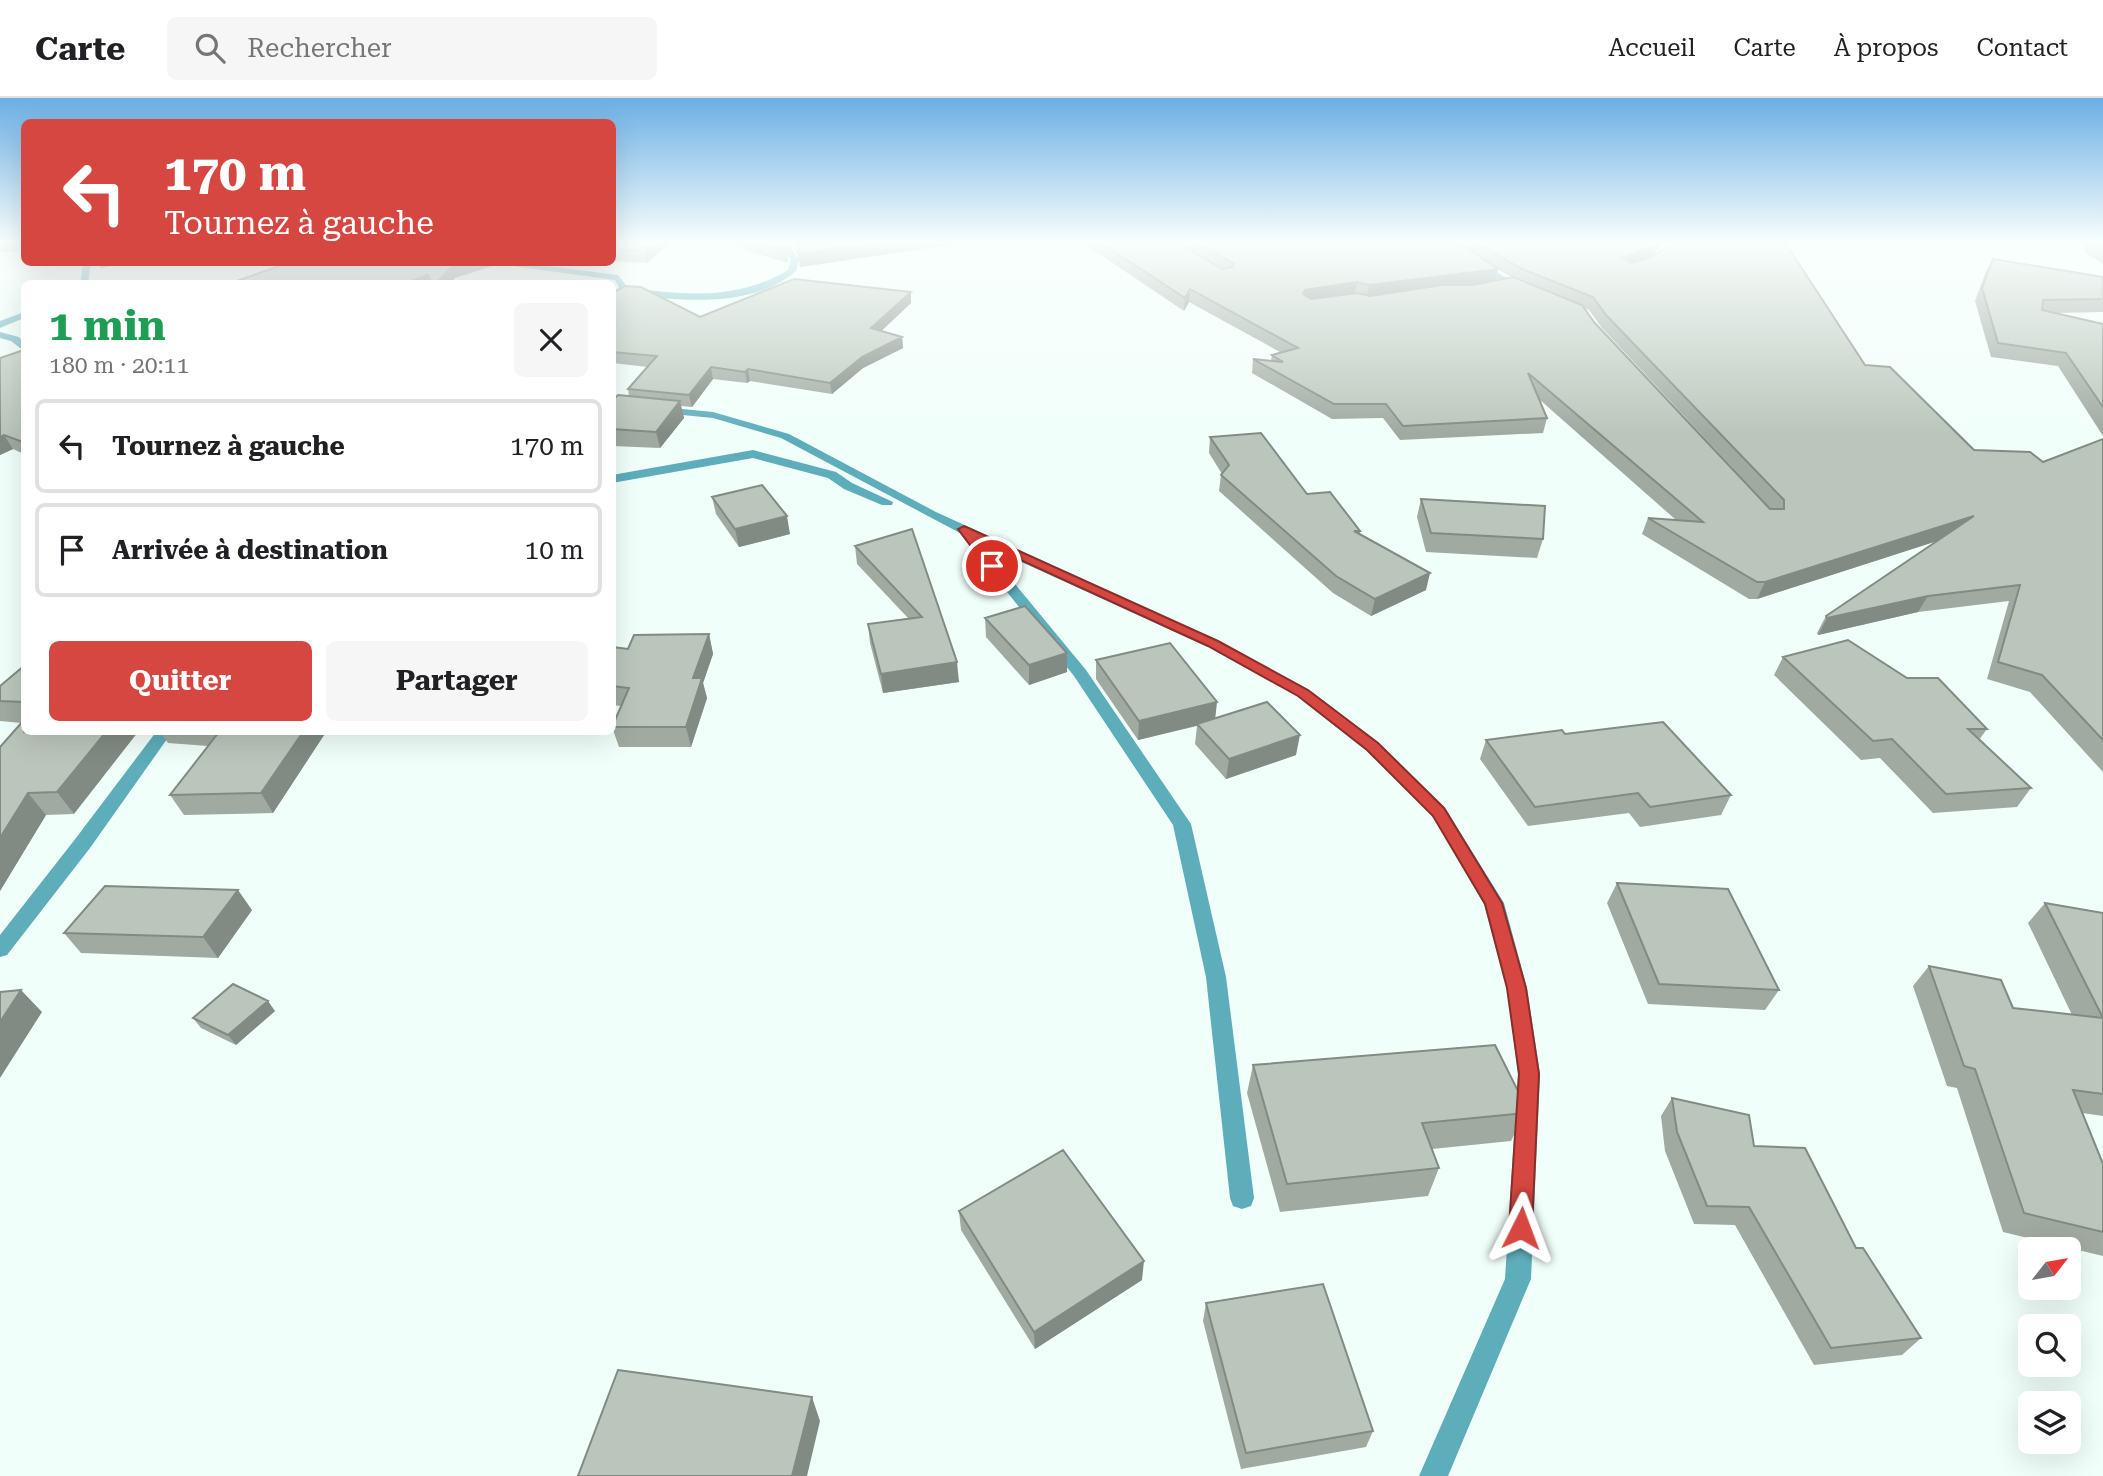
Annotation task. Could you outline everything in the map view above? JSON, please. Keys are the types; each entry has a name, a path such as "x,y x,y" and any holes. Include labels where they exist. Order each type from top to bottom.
{"street":[{"path":"0,325 21,316"},
{"path":"0,335 15,339 21,345"},
{"path":"616,405 713,415 785,436 931,515 1213,643 1303,693 1373,747 1439,812 1494,903 1517,988 1529,1074 1518,1279 1433,1476"},
{"path":"616,478 754,454 785,436"},
{"path":"754,454 832,475 849,486 884,501 931,515"},
{"path":"964,529 1080,673 1182,824 1216,977 1242,1198"},
{"path":"0,949 83,843 162,735"}],"building":[{"path":"616,305 677,305 700,317 729,305 896,305 871,328 902,337 862,357 830,383 748,369 745,372 711,367 689,395 628,389 657,356 616,352"},
{"path":"1220,305 1582,305 1594,322 1770,509 1784,509 1784,500 1599,305 1826,305 1865,365 1890,367 1974,450 2030,452 2043,462 2103,439 2103,740 2042,675 1998,662 2020,585 1928,596 1827,618 1826,616 1974,516 1765,582 1757,582 1648,518 1703,522 1528,373 1547,418 1403,426 1386,404 1334,404 1253,359 1283,362 1272,355 1298,348"},
{"path":"1987,305 2042,305 2042,310 2103,324 2103,407 2066,353 1998,343"},
{"path":"21,351 21,441 4,435 0,437 0,358"},
{"path":"618,395 680,401 656,432 616,429"},
{"path":"1261,433 1307,494 1330,492 1360,531 1354,531 1430,573 1375,599 1336,576 1221,475 1229,465 1210,437"},
{"path":"762,485 787,516 735,529 712,497"},
{"path":"1421,499 1545,506 1543,539 1431,533"},
{"path":"912,529 957,662 881,674 868,624 922,617 855,546"},
{"path":"1025,606 1067,653 1029,665 985,618"},
{"path":"709,634 693,678 702,678 686,727 616,727 616,718 629,688 616,686 616,648 628,649 634,635"},
{"path":"1848,640 1907,678 1938,678 1987,729 1968,729 2031,788 1946,794 1892,739 1873,741 1783,657"},
{"path":"1170,643 1217,702 1139,721 1096,660"},
{"path":"21,668 21,702 0,701 0,686"},
{"path":"1267,702 1300,735 1229,759 1197,724"},
{"path":"1663,722 1731,795 1650,807 1638,793 1535,807 1486,740 1562,730 1565,734"},
{"path":"21,723 21,735 104,735 57,792 28,793 0,838 0,747"},
{"path":"217,735 301,735 261,793 170,795"},
{"path":"1617,883 1728,889 1779,990 1659,984"},
{"path":"105,886 238,890 203,937 64,933"},
{"path":"2045,903 2103,913 2103,1018"},
{"path":"1929,966 2001,980 2013,1008 2103,1018 2103,1094 2073,1090 2103,1164 2103,1232 2024,1213 1975,1069 1964,1066"},
{"path":"233,984 268,1001 228,1035 193,1018"},
{"path":"21,990 0,1022 0,992"},
{"path":"1495,1045 1525,1105 1525,1113 1422,1123 1439,1168 1287,1184 1253,1065"},
{"path":"1672,1098 1749,1115 1754,1146 1805,1148 1856,1248 1863,1248 1921,1338 1831,1348 1749,1207 1707,1206 1677,1132"},
{"path":"1063,1150 1144,1261 1034,1332 959,1211"},
{"path":"1323,1284 1373,1431 1246,1453 1206,1303"},
{"path":"618,1370 812,1397 792,1476 578,1476"}],"route":[{"path":"992,566 964,529 1213,643 1303,693 1373,747 1439,812 1494,903 1517,988 1529,1074 1521,1228"}]}
